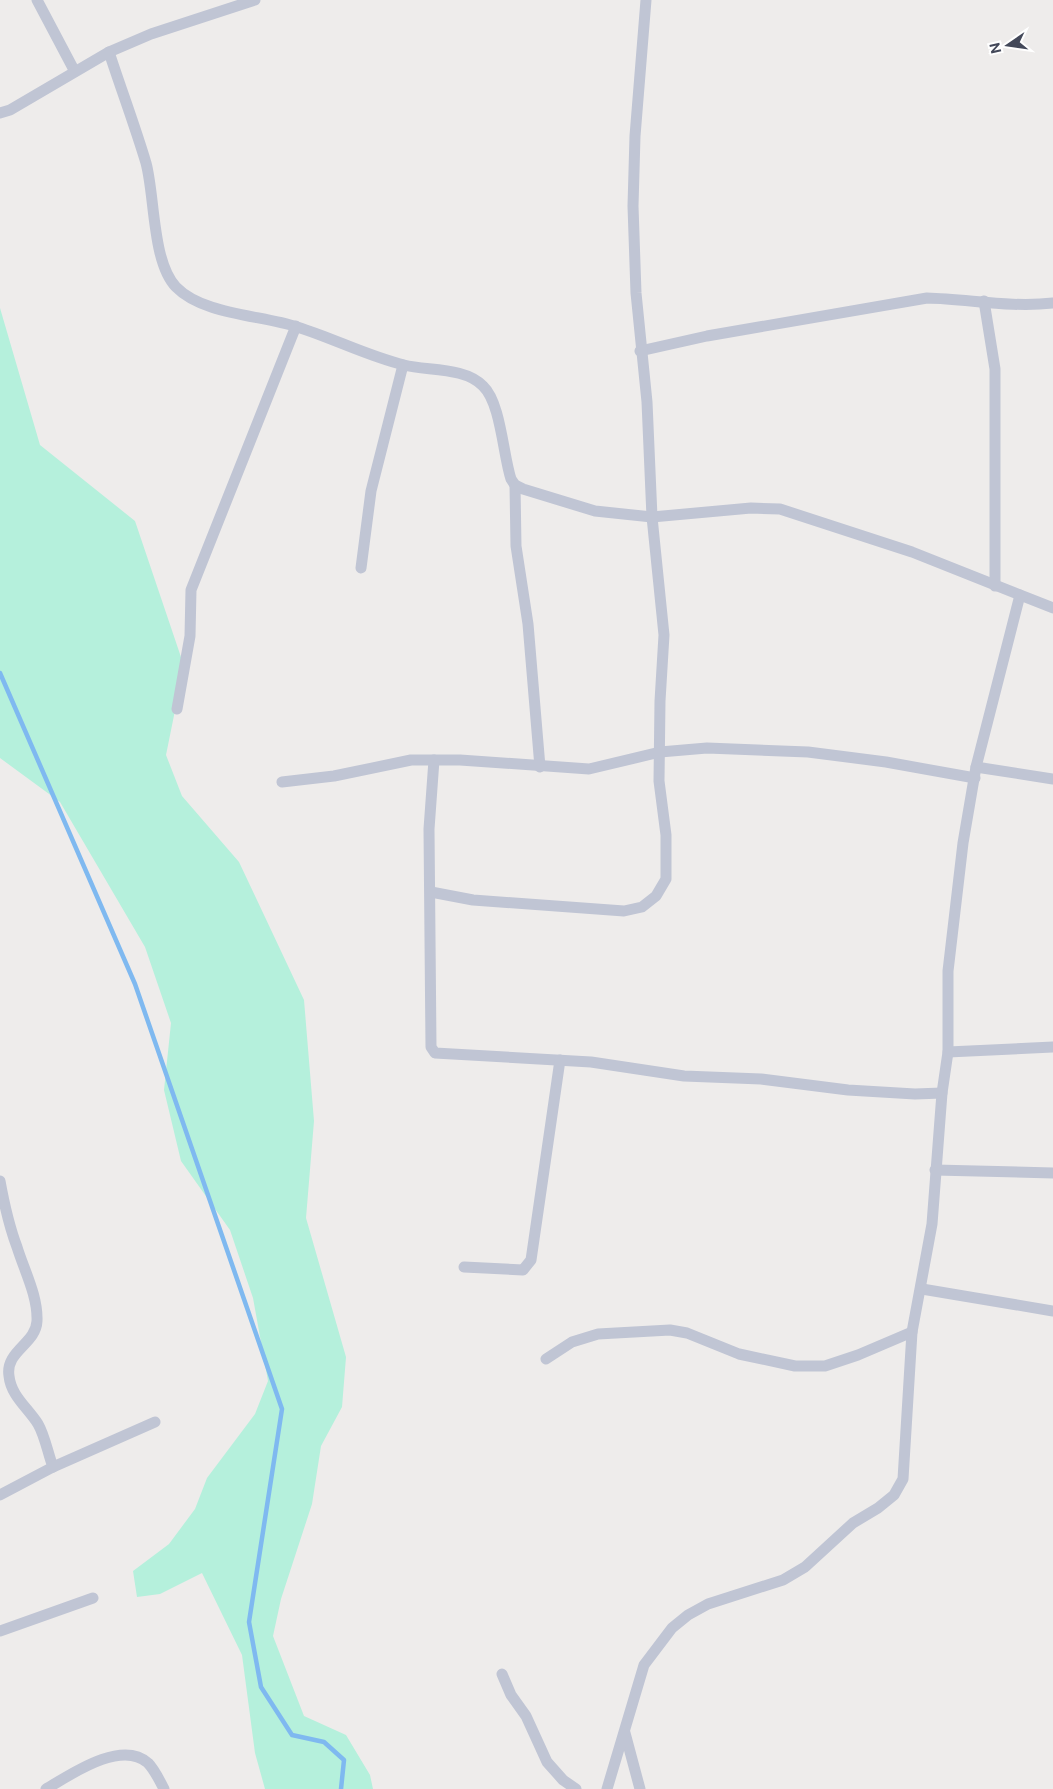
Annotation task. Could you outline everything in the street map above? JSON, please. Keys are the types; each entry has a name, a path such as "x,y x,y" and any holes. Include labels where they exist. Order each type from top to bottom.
{"street":[{"path":"37,0 74,70"},
{"path":"0,113 10,110 74,70 109,52 151,34 255,0"},
{"path":"430,892 473,900 608,911 642,907 656,896 666,879 666,835 659,781 660,701 664,635 652,517 646,402 640,352 636,293 634,206 635,136 646,0"},
{"path":"109,52 146,165 158,239 167,274 176,287 190,298 242,316 296,326 403,365 464,375 483,385 494,406 508,470 515,486 516,546 528,624 540,767"},
{"path":"640,352 663,344 788,324 883,304 927,298 964,298 1031,305 1053,303"},
{"path":"984,301 994,369 995,586"},
{"path":"178,709 190,636 190,590 296,326"},
{"path":"361,568 371,491 403,365"},
{"path":"515,486 595,511 652,517 751,508 780,509 912,552 1053,608"},
{"path":"607,1789 644,1665 672,1628 688,1615 708,1604 783,1580 805,1567 853,1523 894,1496 903,1479 912,1332 922,1289 932,1224 942,1093 948,1052 948,971 963,843 976,772 1020,595"},
{"path":"282,782 308,777 334,776 411,760 460,760 589,769 660,752 707,748 808,752 1053,779"},
{"path":"434,760 429,829 432,1050 439,1055 560,1060 684,1076 761,1079 848,1090 915,1094 942,1093"},
{"path":"948,1052 1053,1047"},
{"path":"464,1267 523,1270 531,1260 560,1060"},
{"path":"935,1170 1053,1173"},
{"path":"0,1181 5,1209 27,1274 37,1317 37,1326 32,1334 10,1360 8,1375 13,1392 39,1425 52,1467"},
{"path":"922,1289 1053,1311"},
{"path":"546,1359 572,1342 598,1334 670,1330 688,1333 739,1354 795,1366 825,1366 858,1355 912,1332"},
{"path":"0,1495 52,1467 155,1422"},
{"path":"0,1631 93,1598"},
{"path":"502,1674 511,1695 526,1716 547,1762 563,1780 576,1789"},
{"path":"625,1733 640,1789"},
{"path":"46,1789 91,1762 119,1756 136,1756 148,1764 164,1789"}],"green space":[{"path":"0,308 40,445 135,521 184,666 166,755 182,796 239,862 304,1000 314,1121 306,1218 346,1357 342,1407 321,1446 312,1504 281,1599 273,1636 304,1716 346,1735 370,1775 373,1789 265,1789 255,1753 242,1655 202,1573 160,1594 137,1597 133,1571 169,1544 195,1509 207,1478 255,1414 268,1381 253,1298 230,1230 181,1161 164,1090 171,1023 145,947 60,802 0,758"}],"waterway":[{"path":"0,673 135,984 282,1409 249,1622 261,1687 292,1735 324,1742 344,1760 341,1789"}]}
